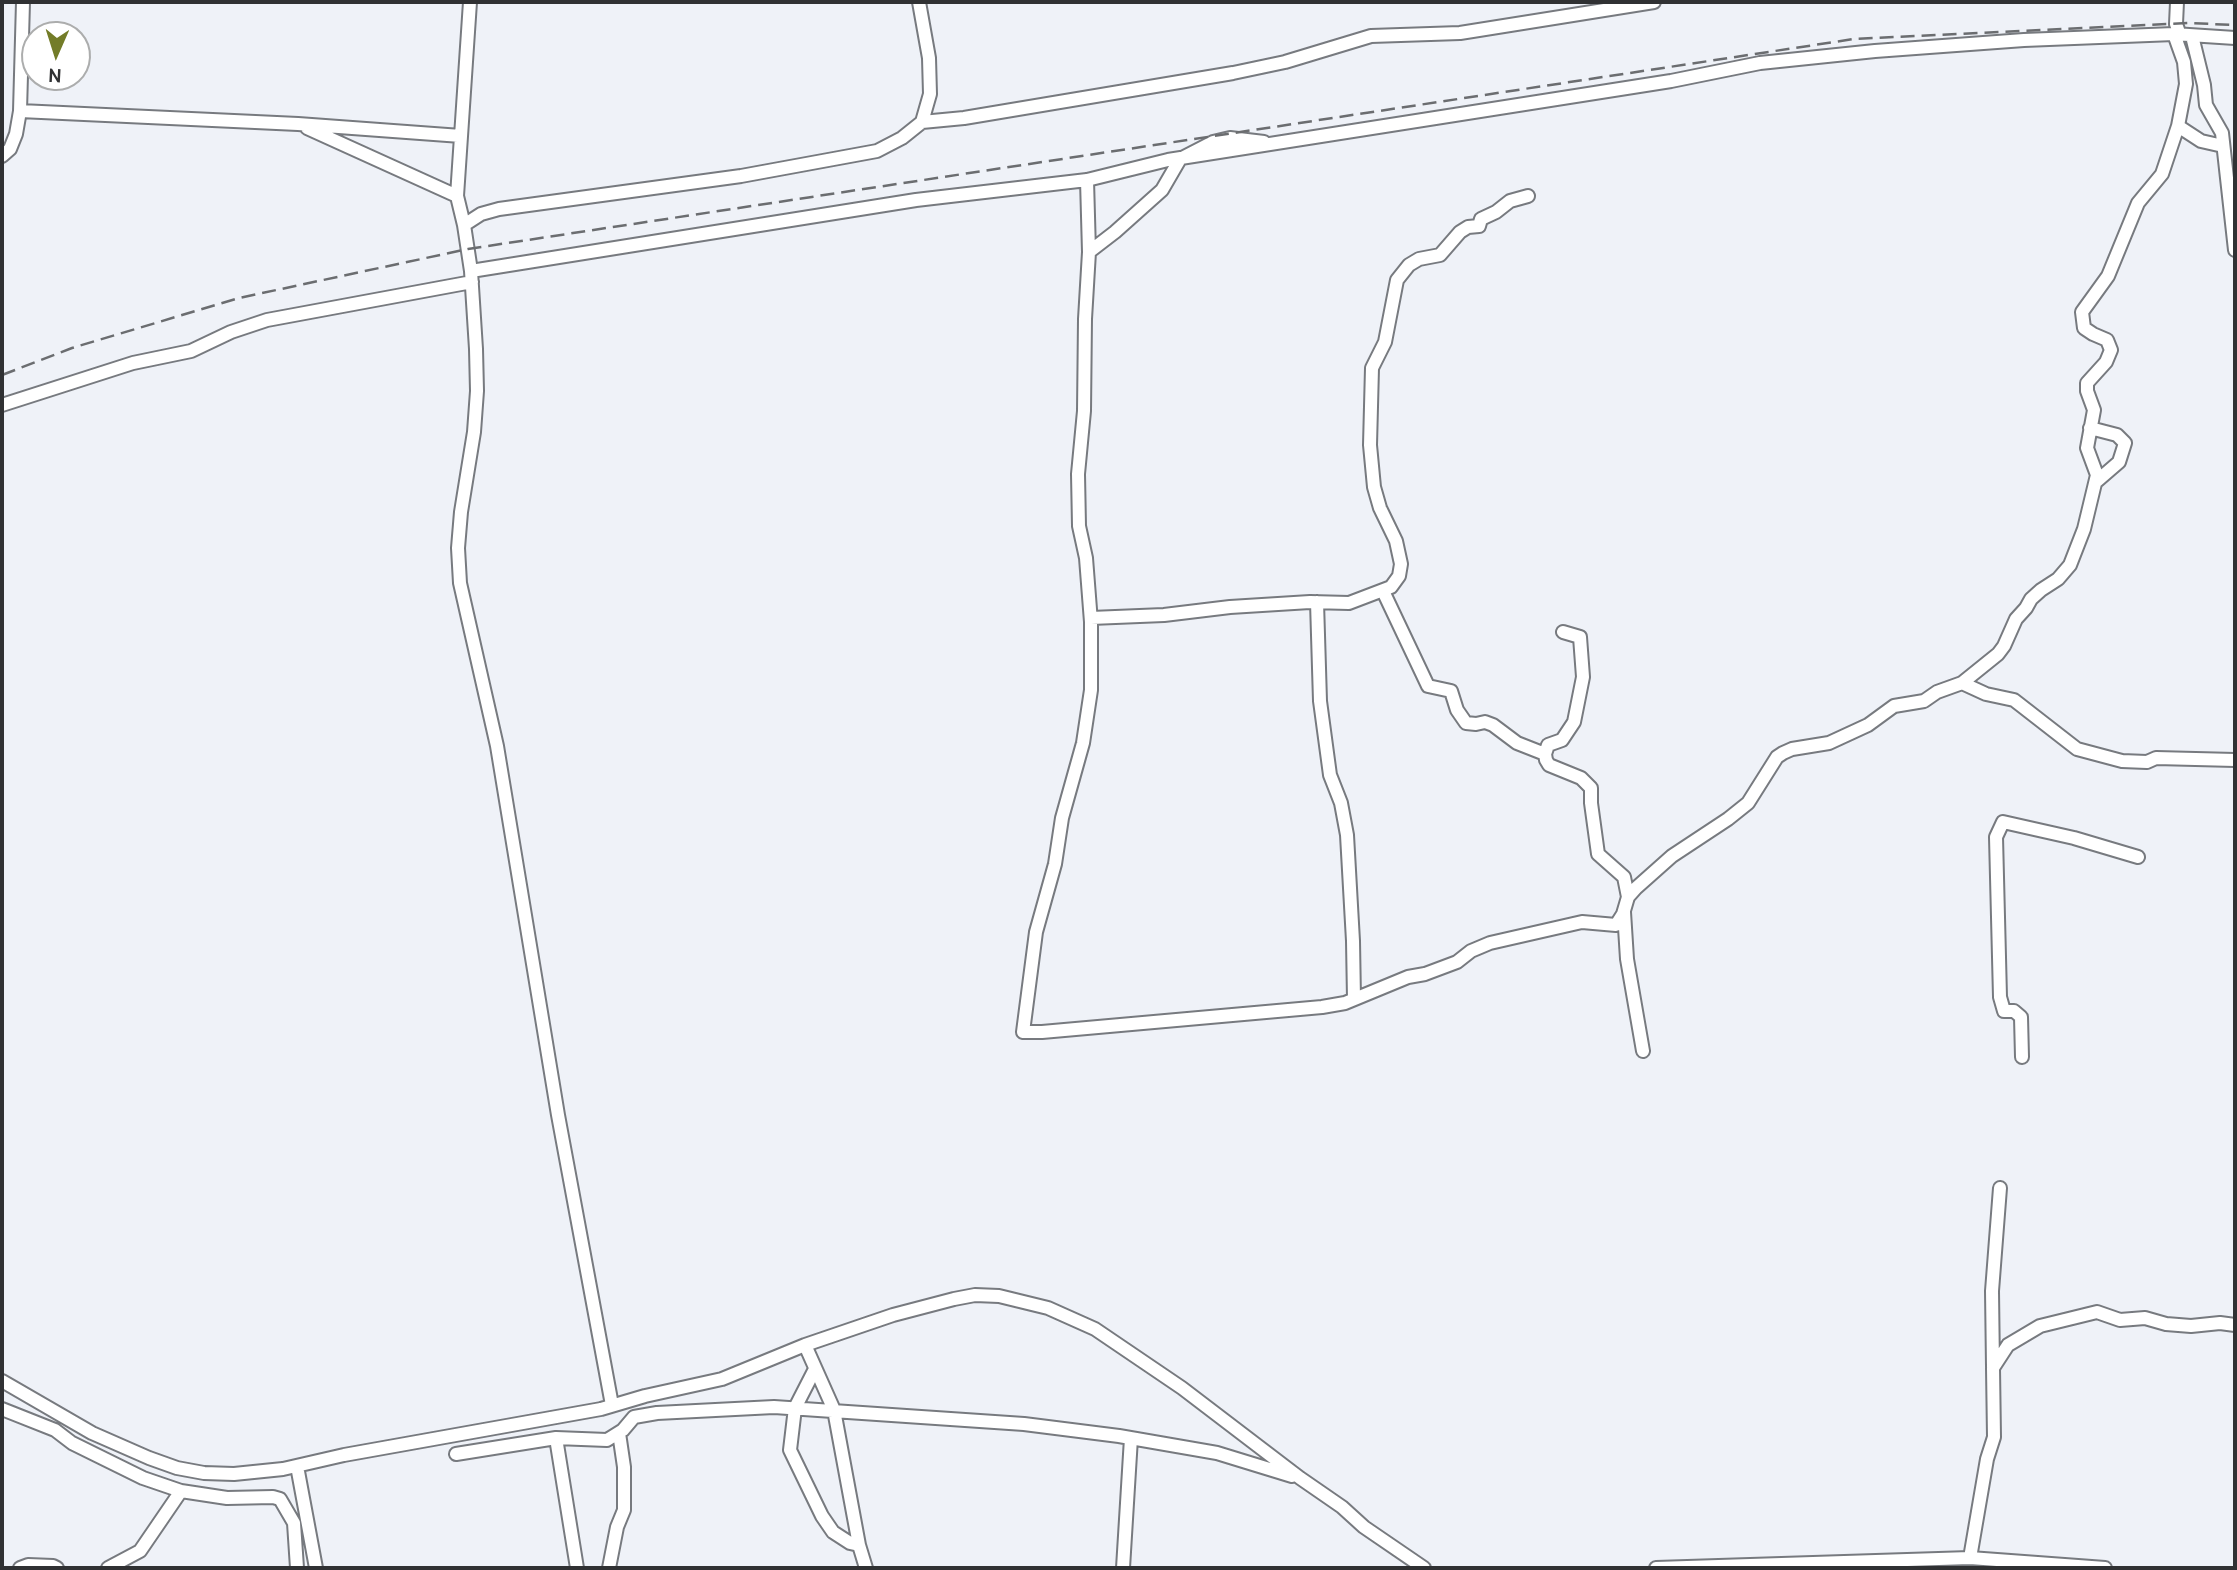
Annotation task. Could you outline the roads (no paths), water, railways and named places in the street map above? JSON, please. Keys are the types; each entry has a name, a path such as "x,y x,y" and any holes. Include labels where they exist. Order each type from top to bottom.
{"street":[{"path":"2,156 10,149 20,111 23,2"},
{"path":"470,2 457,196 471,277 477,391 474,432 461,512 458,548 460,583 497,746 558,1115 612,1405"},
{"path":"919,2 929,58 930,94 922,122"},
{"path":"464,225 481,214 499,209 741,176 877,151 902,138 922,122 964,118 1233,72 1285,62 1371,36 1460,33 1654,2"},
{"path":"2177,2 2176,24 2204,85 2205,103 2221,129 2235,250"},
{"path":"1087,180 1089,252 1084,411 1078,474 1079,526 1086,558 1091,618 1091,690 1083,743 1062,818 1055,864 1036,932 1023,1032 1322,1007 1354,999 1408,977 1457,962 1471,951 1490,943 1582,922 1615,925 1620,920 1626,903 1672,856 1748,803 1777,757 1792,749 1829,743 1868,725 1894,706 1924,701 1937,692 1962,683 1998,654 2016,619 2031,599 2058,579 2070,565 2084,529 2097,481 2096,470 2087,448 2094,410 2087,383 2106,362 2110,346 2108,340 2084,328 2082,312 2108,276 2137,203 2162,174 2178,126 2186,85 2182,35"},
{"path":"2,405 133,363 191,351 231,332 267,320 471,277 916,200 1087,180 1168,160 1671,81 1760,63 2024,40 2182,35 2235,38"},
{"path":"20,111 298,124 461,136"},
{"path":"298,124 457,196"},
{"path":"2178,126 2202,141 2223,146"},
{"path":"1089,252 1162,190 1180,159"},
{"path":"1091,618 1164,615 1230,607 1349,603 1391,587 1399,576 1401,564 1396,541 1374,487 1370,445 1372,368 1385,342 1397,280 1409,265 1419,259 1443,253 1468,227 1479,226 1482,219 1510,201 1528,196"},
{"path":"2090,428 2117,435 2125,443 2119,462 2097,481"},
{"path":"1383,591 1428,686 1451,691 1457,710 1466,723 1493,724 1517,743 1545,754"},
{"path":"1317,602 1320,701 1330,775 1341,803 1347,835 1354,999"},
{"path":"1563,632 1580,637 1583,677 1574,722 1562,740 1548,745 1545,754 1549,765 1572,774 1591,788 1598,854 1624,877 1627,958 1643,1051"},
{"path":"1962,683 1986,694 2014,701 2077,749 2122,761 2147,762 2156,758 2235,760"},
{"path":"2022,1057 2021,1017 2014,1012 2004,1011 2000,997 1996,837 2003,822 2074,838 2138,857"},
{"path":"1970,1558 1987,1459 1994,1437 1992,1291 2000,1188"},
{"path":"2,1381 92,1433 177,1468 204,1473 234,1474 297,1466 344,1455 601,1409 722,1379 805,1345 893,1315 954,1298 999,1296 1048,1308 1095,1329 1234,1426 1342,1507 1364,1527 1424,1568"},
{"path":"1993,1368 2008,1345 2040,1326 2097,1312 2120,1320 2145,1318 2166,1324 2191,1326 2220,1323 2235,1325"},
{"path":"805,1345 834,1410 859,1545 866,1568"},
{"path":"816,1369 795,1408 790,1450 822,1516 833,1532 850,1543 859,1545"},
{"path":"456,1454 556,1438 607,1440 620,1433 634,1417 657,1413 774,1407 1024,1423 1217,1453 1300,1478"},
{"path":"2,1409 55,1430 72,1443 143,1478 181,1491 227,1498 280,1499 293,1523 297,1568"},
{"path":"609,1568 617,1527 624,1510 624,1467 620,1433"},
{"path":"556,1438 578,1568"},
{"path":"1123,1568 1131,1438"},
{"path":"297,1466 316,1568"},
{"path":"108,1568 141,1551 181,1491"},
{"path":"1656,1568 1970,1558 2105,1568"},
{"path":"20,1568 29,1565 57,1568"}],"railway":[{"path":"2,375 72,348 239,298 468,249 1854,39 2189,23 2235,25"}]}
